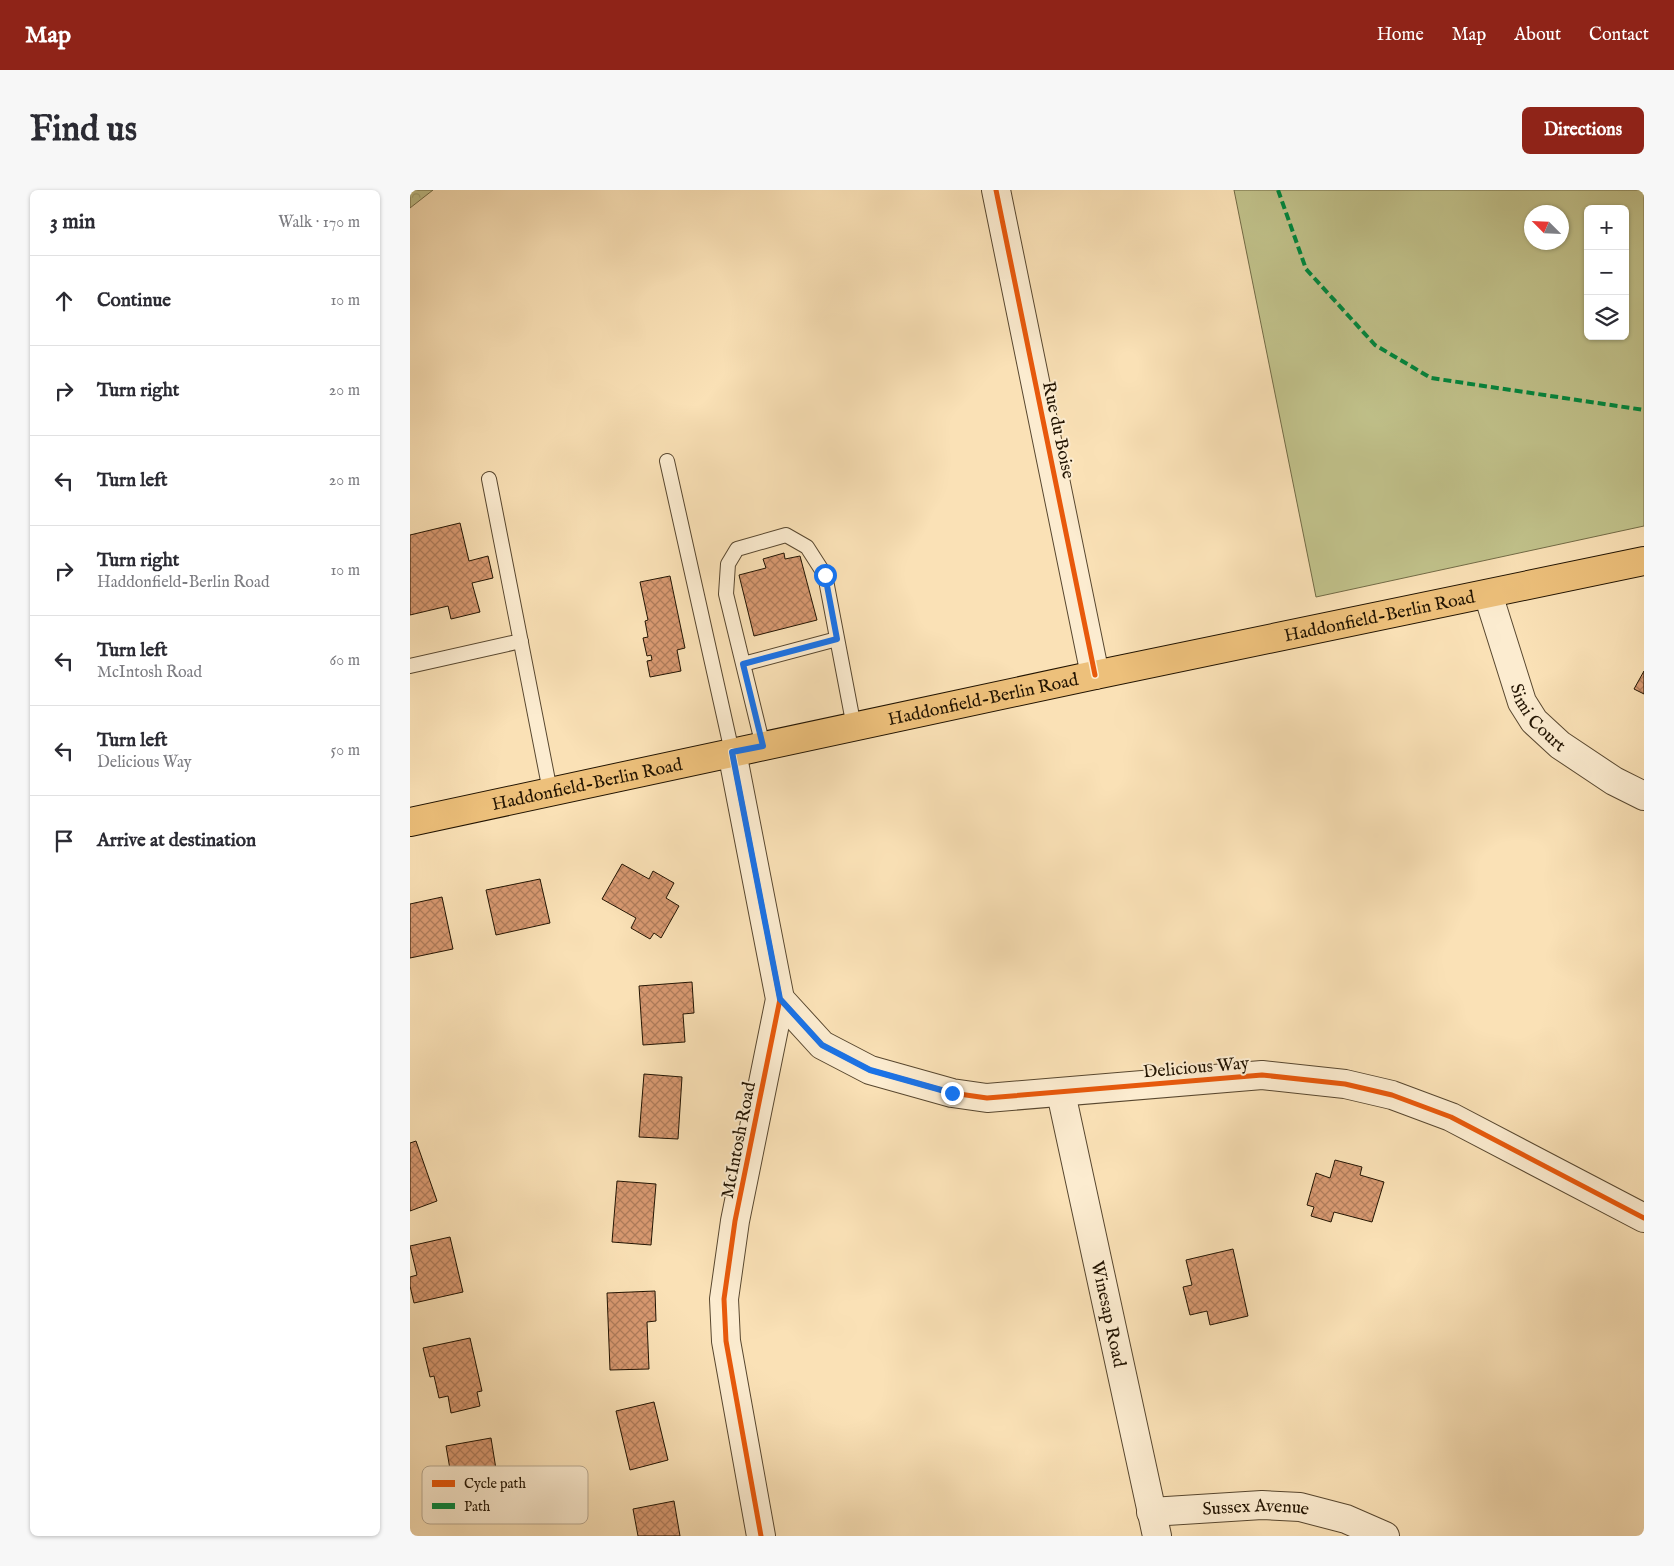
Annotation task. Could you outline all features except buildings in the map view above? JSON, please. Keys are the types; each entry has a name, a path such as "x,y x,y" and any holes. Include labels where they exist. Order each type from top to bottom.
{"main road":[{"name":"Haddonfield-Berlin Road","path":"410,822 1095,675 1644,561"}],"street":[{"name":"Rue du Boise","path":"996,190 1095,675"},
{"name":"Simi Court","path":"1488,594 1522,702 1534,722 1560,745 1614,781 1644,796"},
{"name":"McIntosh Road","path":"732,752 780,999 735,1221 724,1299 726,1341 761,1536"},
{"name":"Delicious Way","path":"780,999 822,1045 870,1070 952,1093 987,1098 1262,1075 1345,1084 1392,1095 1451,1117 1644,1218"},
{"name":"Winesap Road","path":"1061,1093 1154,1524"},
{"name":"Sussex Avenue","path":"1154,1524 1262,1505 1300,1508 1346,1519 1385,1536"}],"lane":[{"path":"667,461 732,752"},
{"path":"489,479 550,791"},
{"path":"763,746 726,594 728,564 737,548 786,535 807,547 825,575 854,727"},
{"path":"743,664 837,639"},
{"path":"410,666 521,641"}],"green space":[{"path":"410,190 433,190 410,208"},
{"path":"1234,190 1644,190 1644,526 1316,597"}],"marked path":[{"path":"1278,190 1306,269 1375,345 1431,378 1644,410"}],"cycle path":[{"path":"996,190 1095,675"},
{"path":"732,752 780,999 735,1221 724,1299 726,1341 761,1536"},
{"path":"780,999 822,1045 870,1070 952,1093 987,1098 1262,1075 1345,1084 1392,1095 1451,1117 1644,1218"}],"route":[{"path":"825,575 837,639 743,664 763,746 732,752 780,999 822,1045 870,1070 952,1093"}]}
